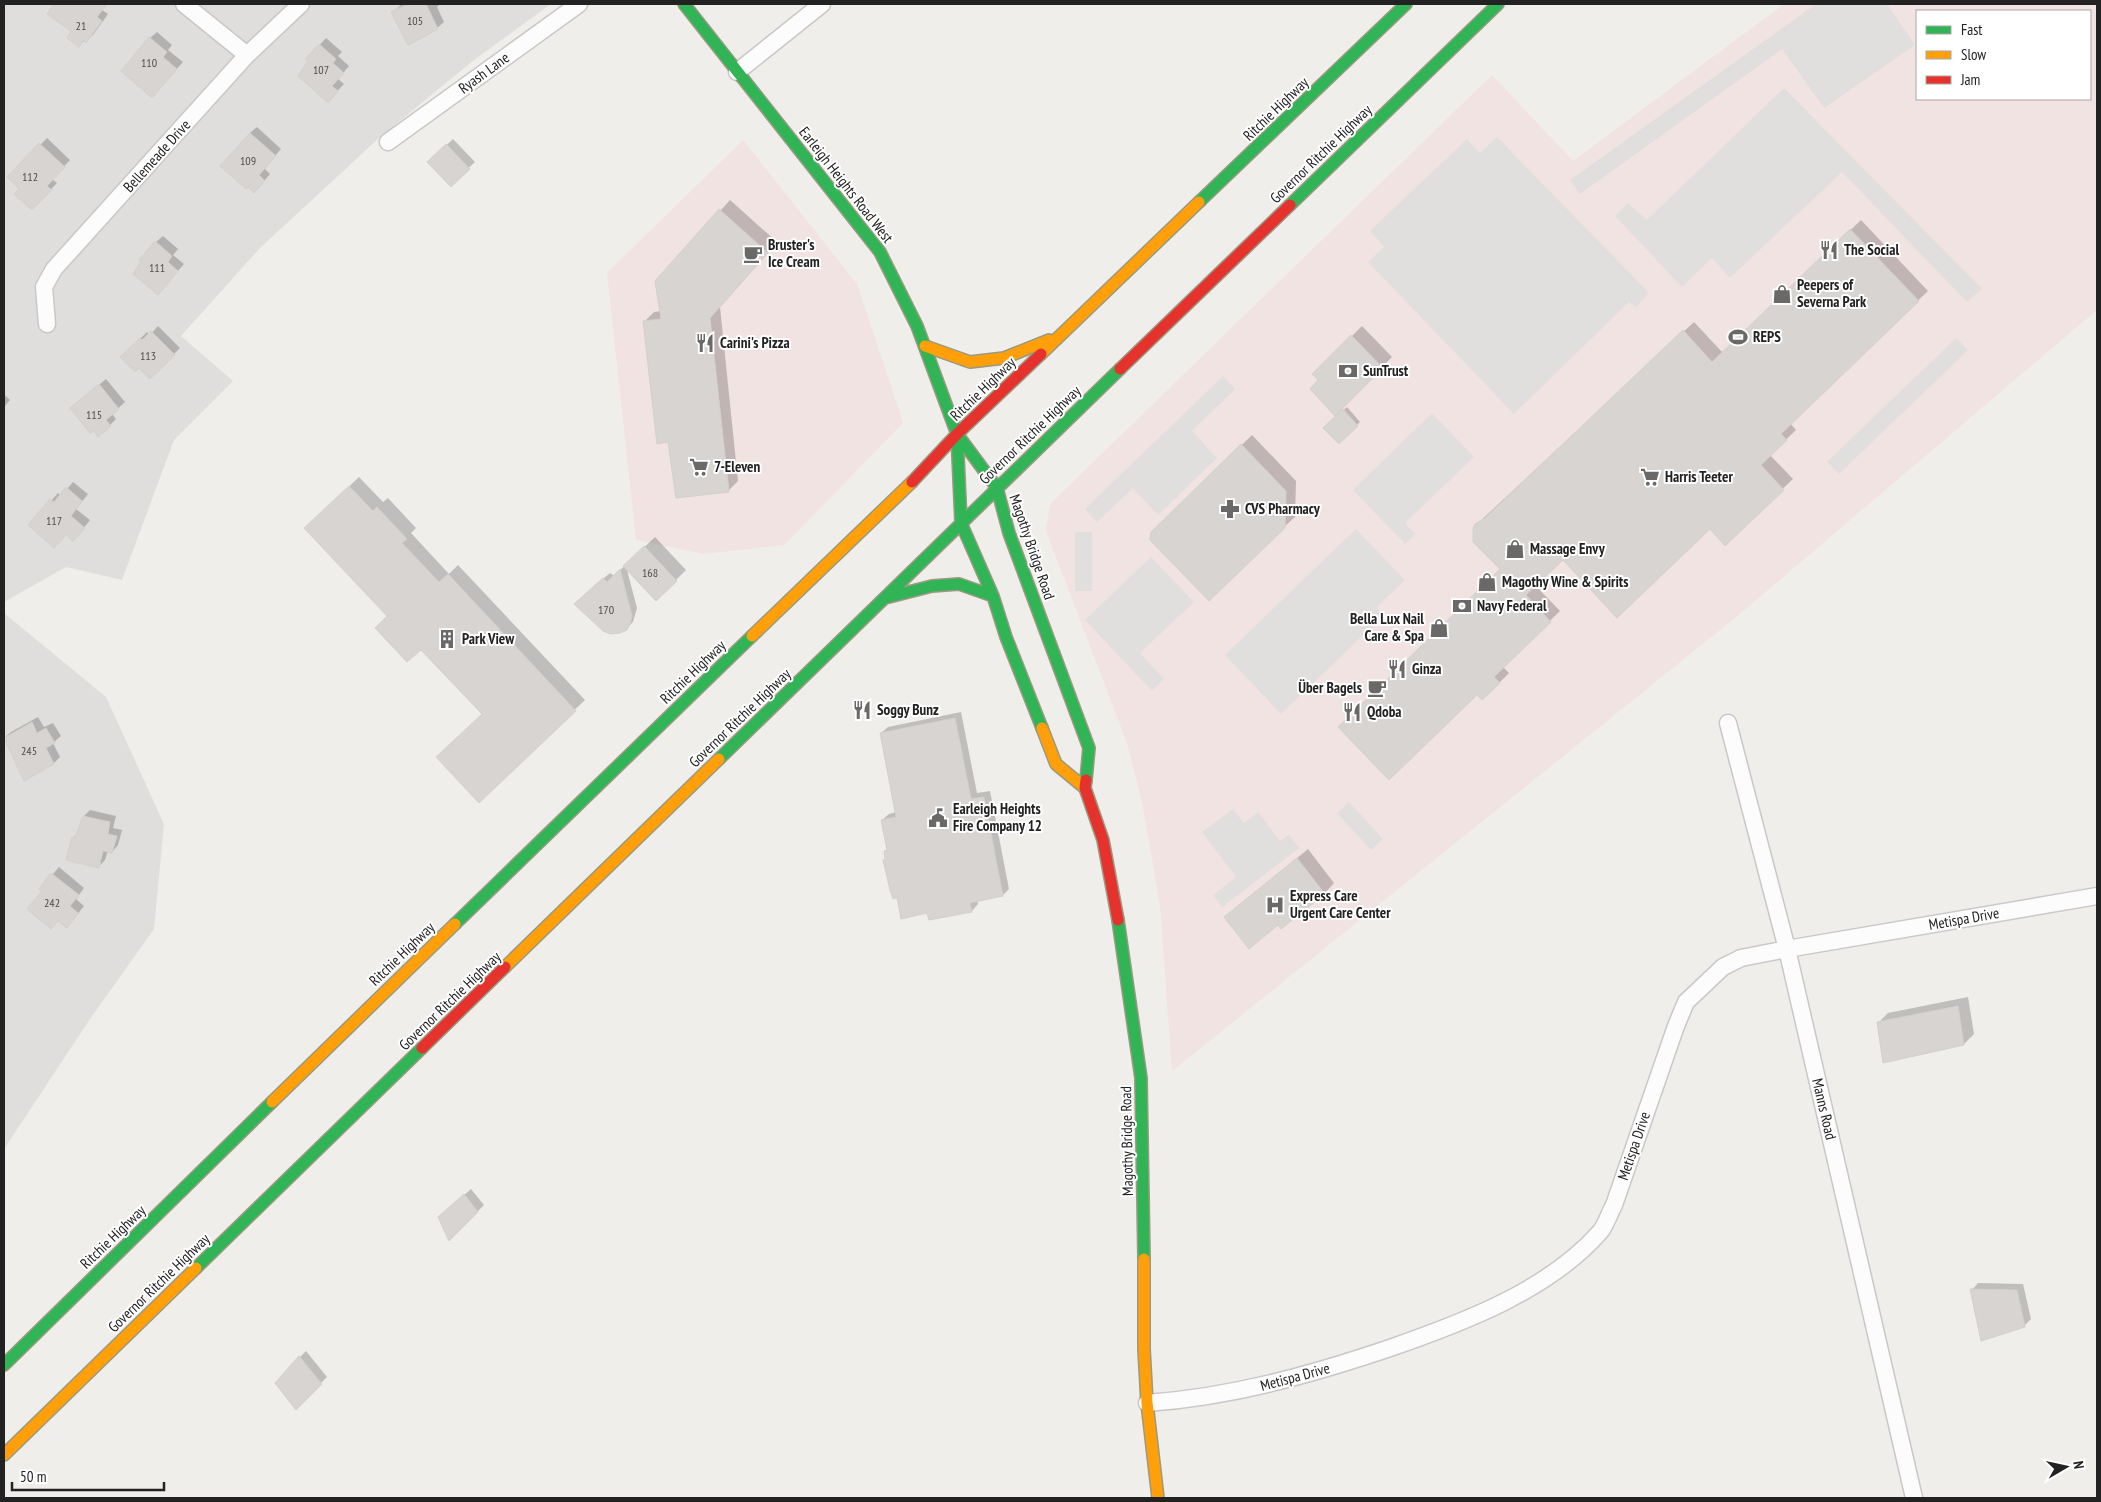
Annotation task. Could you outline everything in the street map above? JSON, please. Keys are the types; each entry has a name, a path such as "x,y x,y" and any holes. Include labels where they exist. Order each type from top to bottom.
{"main road":[{"name":"Earleigh Heights Road West","path":"684,4 851,212 880,252 902,294 925,346 957,434"},
{"name":"Ritchie Highway","path":"4,1365 439,938 920,474 957,434 1406,4"},
{"name":"Governor Ritchie Highway","path":"4,1455 996,488 1498,4"},
{"path":"925,346 970,362 1004,358 1062,335"},
{"path":"957,434 961,523 992,596 1056,764 1085,788"},
{"name":"Magothy Bridge Road","path":"957,434 996,488 1009,533 1089,748 1085,788 1103,840 1117,911 1141,1078 1144,1152 1143,1275 1147,1403 1158,1498"},
{"path":"884,599 932,586 959,584 992,596"}],"street":[{"path":"184,4 247,55"},
{"name":"Bellemeade Drive","path":"46,324 44,287 54,269 247,55 301,4"},
{"name":"Ryash Lane","path":"388,142 579,4"},
{"path":"737,72 822,4"},
{"name":"Manns Road","path":"1728,722 1788,949 1914,1498"},
{"name":"Metispa Drive","path":"1147,1403 1209,1397 1319,1372 1447,1328 1492,1308 1557,1269 1582,1250 1601,1230 1614,1205 1686,1002 1729,964 1741,958 1788,949 2097,896"}],"shaded area":[{"path":"4,4 551,4 474,60 379,138 260,248 181,336 233,381 174,440 122,580 66,567 4,602"},
{"path":"1784,4 2097,4 2097,310 1735,618 1172,1071 1160,905 1142,802 1127,743 1046,531 1050,504 1492,75 1573,161"},
{"path":"1816,4 1887,4 1915,45 1824,108 1782,49 1580,194 1570,180"},
{"path":"1784,88 1982,289 1967,302 1842,172 1730,278 1712,258 1682,287 1615,216 1628,203 1647,220"},
{"path":"1497,137 1649,293 1636,307 1629,302 1514,414 1368,262 1384,247 1370,231 1467,139 1480,153"},
{"path":"743,140 857,284 903,423 784,545 704,554 636,540 607,273"},
{"path":"1956,338 1968,350 1839,474 1827,462"},
{"path":"1223,376 1235,389 1192,431 1217,458 1158,515 1133,488 1097,522 1085,509"},
{"path":"1432,413 1474,457 1405,523 1415,534 1405,544 1353,490"},
{"path":"1356,529 1405,580 1377,607 1384,615 1281,714 1225,655"},
{"path":"1075,532 1092,532 1092,591 1075,591"},
{"path":"1151,557 1194,602 1140,653 1164,679 1152,691 1085,620"},
{"path":"4,613 106,697 164,824 154,929 90,1019 4,1149"},
{"path":"1349,802 1383,839 1371,850 1337,813"},
{"path":"1233,809 1244,823 1258,812 1280,841 1289,835 1299,848 1222,907 1213,895 1236,877 1202,832"}],"building":[{"path":"54,4 107,4 97,17 102,21 86,43 84,40 79,47 67,38 71,31 47,14"},
{"path":"407,4 426,4 438,29 408,45 391,12"},
{"path":"149,37 167,52 163,57 177,69 152,98 121,71"},
{"path":"319,44 336,59 333,63 344,73 332,86 338,91 328,103 298,76 308,61 305,59"},
{"path":"250,133 276,156 259,175 265,181 254,193 248,187 246,189 220,166"},
{"path":"39,143 65,167 47,186 52,190 32,210 14,194 19,189 7,177"},
{"path":"446,144 470,169 451,187 427,162"},
{"path":"719,209 768,253 710,318 729,492 676,498 668,442 657,444 643,321 661,319 655,281"},
{"path":"1850,229 1919,301 1781,434 1787,440 1761,465 1784,490 1725,546 1710,529 1617,618 1563,560 1526,595 1551,622 1494,677 1500,683 1482,700 1477,695 1389,780 1338,727 1500,569 1473,542 1475,524 1485,518 1683,330 1712,362"},
{"path":"155,241 172,256 168,262 178,271 158,295 133,274 141,262 139,260"},
{"path":"151,331 175,355 150,379 139,368 135,372 120,357 140,338 142,340"},
{"name":"SunTrust","path":"1351,335 1383,368 1335,416 1310,389 1318,380 1312,374"},
{"path":"99,384 119,409 106,420 111,426 98,437 94,431 90,433 70,408"},
{"path":"1343,409 1358,426 1339,444 1323,428"},
{"name":"CVS Pharmacy","path":"1241,444 1286,491 1285,528 1209,601 1150,540 1151,532"},
{"name":"Park View","path":"349,486 373,511 377,507 407,539 402,543 439,582 448,574 576,711 479,803 436,757 482,714 421,650 407,662 375,628 387,616 304,528"},
{"path":"66,487 82,501 71,516 85,528 73,541 66,535 54,548 28,525 50,499 54,502"},
{"path":"644,546 677,581 656,601 623,566"},
{"path":"620,569 632,616 627,630 611,634 603,631 574,604 603,578 607,582"},
{"name":"Earleigh Heights Fire Company 12","path":"955,718 971,799 984,797 1003,896 970,903 972,912 929,920 927,913 901,919 897,898 893,899 883,860 885,859 884,851 887,850 881,820 896,817 880,733"},
{"path":"32,722 37,733 46,728 55,743 46,748 54,764 24,781 4,738"},
{"path":"83,816 110,822 108,834 117,836 112,853 103,851 99,868 66,860 72,837 75,838"},
{"name":"Express Care Urgent Care Center","path":"1297,858 1325,894 1281,929 1278,925 1249,949 1224,917"},
{"path":"51,873 79,895 70,906 78,913 67,928 58,921 51,929 27,909 42,891 39,889"},
{"path":"1958,1006 1964,1045 1883,1063 1877,1022"},
{"path":"464,1194 478,1212 449,1241 438,1217"},
{"path":"1970,1289 2017,1290 2025,1327 1981,1341"},
{"path":"299,1356 322,1384 296,1410 275,1383"}],"traffic: fast":[{"path":"684,4 880,252 917,326 957,434"},
{"path":"1199,202 1406,4"},
{"path":"1290,205 1498,4"},
{"path":"719,759 1120,369"},
{"path":"957,434 997,488 1009,533 1089,748 1086,780"},
{"path":"957,434 961,523 993,596 1006,637 1042,728"},
{"path":"885,598 932,586 959,584 993,596"},
{"path":"455,924 752,636"},
{"path":"1118,920 1141,1078 1144,1259"},
{"path":"196,1268 422,1048"},
{"path":"4,1365 272,1102"}],"traffic: slow":[{"path":"1041,354 1199,202"},
{"path":"925,346 970,362 1004,358 1049,340"},
{"path":"752,636 912,482"},
{"path":"1042,728 1056,764 1085,788"},
{"path":"505,967 719,759"},
{"path":"272,1102 455,924"},
{"path":"1144,1259 1144,1349 1147,1403 1158,1498"},
{"path":"4,1455 196,1268"}],"traffic: jam":[{"path":"1120,369 1290,205"},
{"path":"912,482 957,434 1041,354"},
{"path":"1086,780 1085,788 1103,840 1118,920"},
{"path":"422,1048 505,967"}],"place":[{"name":"The Social","path":"1829,250"},
{"name":"Bruster's Ice Cream","path":"753,254"},
{"name":"Peepers of Severna Park","path":"1782,294"},
{"name":"REPS","path":"1738,337"},
{"name":"Carini's Pizza","path":"705,343"},
{"name":"SunTrust","path":"1348,371"},
{"name":"7-Eleven","path":"699,467"},
{"name":"Harris Teeter","path":"1650,477"},
{"name":"CVS Pharmacy","path":"1230,509"},
{"name":"Massage Envy","path":"1515,549"},
{"name":"Magothy Wine & Spirits","path":"1487,582"},
{"name":"Navy Federal","path":"1462,606"},
{"name":"Bella Lux Nail Care & Spa","path":"1439,628"},
{"name":"Park View","path":"447,639"},
{"name":"Ginza","path":"1397,669"},
{"name":"Über Bagels","path":"1377,688"},
{"name":"Soggy Bunz","path":"862,710"},
{"name":"Qdoba","path":"1352,712"},
{"name":"Earleigh Heights Fire Company 12","path":"938,818"},
{"name":"Express Care Urgent Care Center","path":"1275,905"}]}
